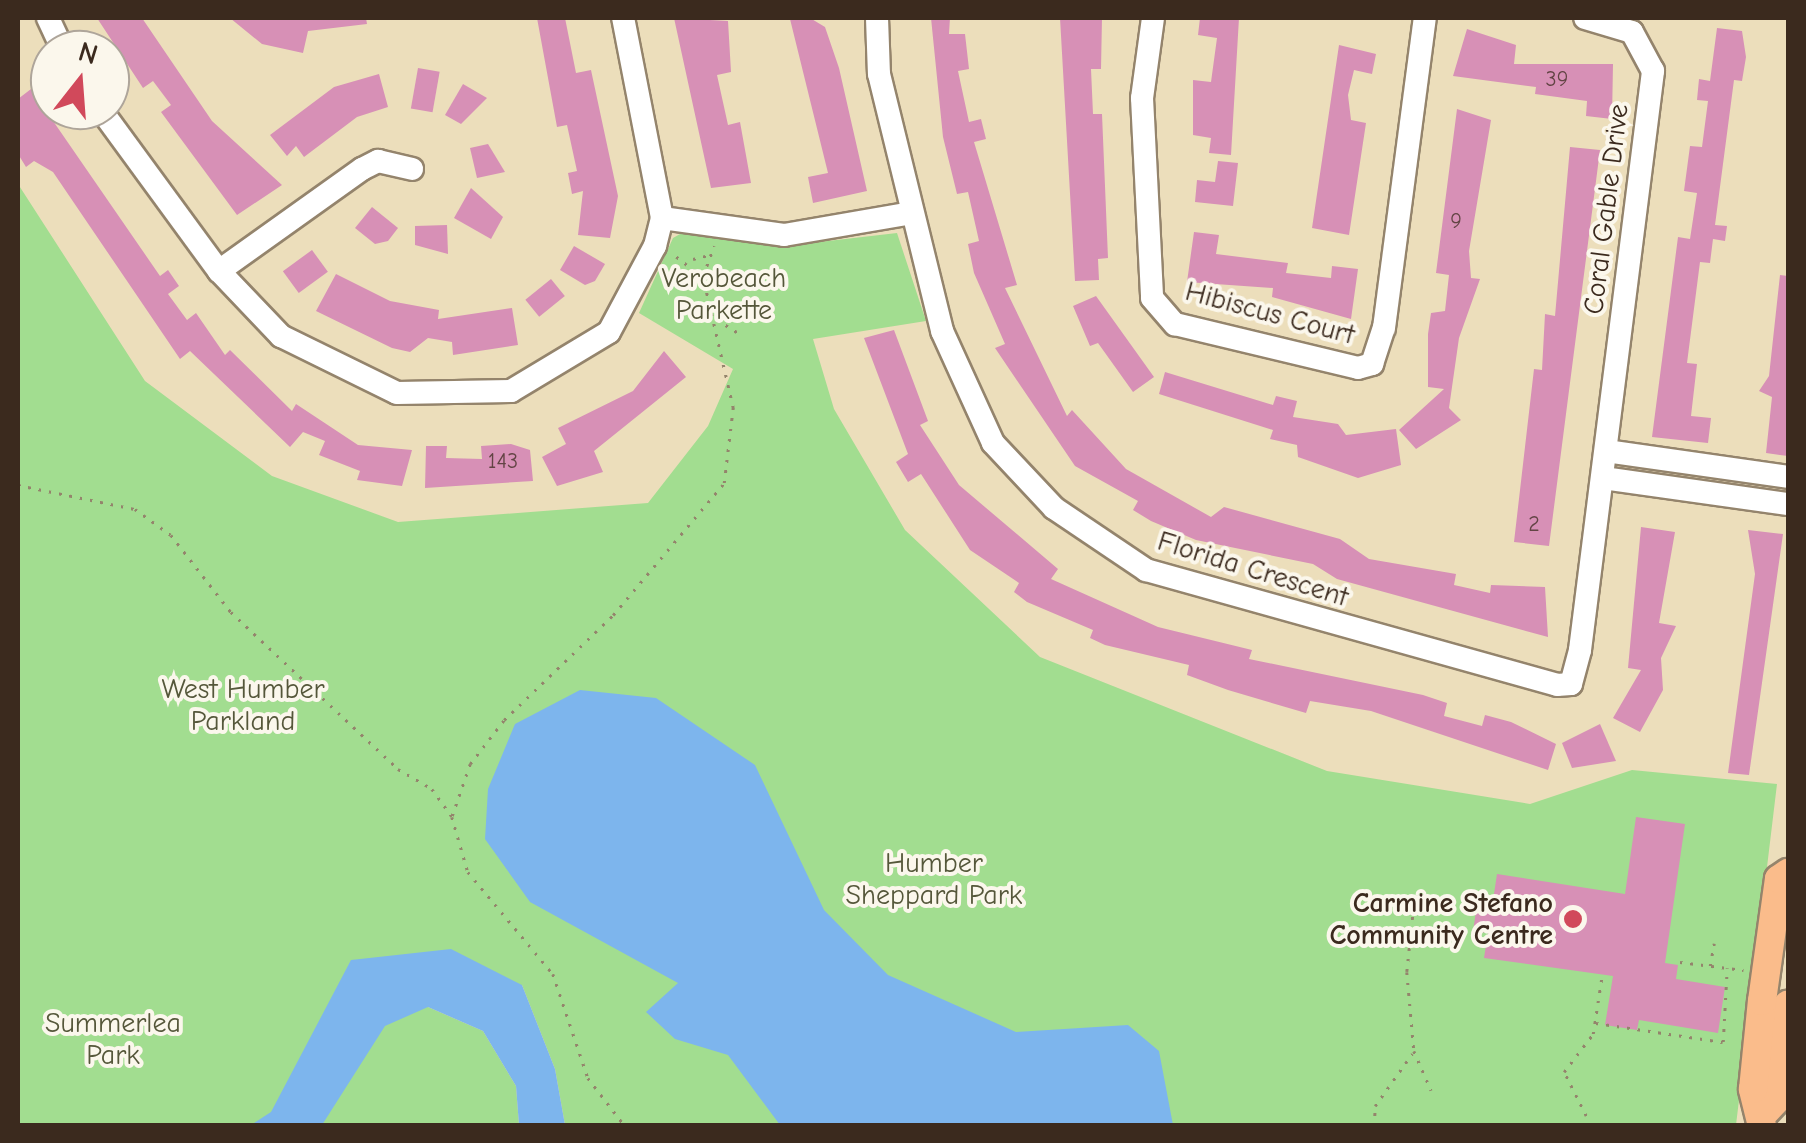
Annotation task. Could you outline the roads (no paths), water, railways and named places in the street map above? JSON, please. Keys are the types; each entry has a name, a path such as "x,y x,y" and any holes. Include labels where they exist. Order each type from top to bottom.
{"main road":[{"path":"1763,1119 1780,1097 1779,879 1788,873"}],"street":[{"path":"116,130 220,271 281,336 344,374 396,393 462,396 532,385 592,348 637,293 662,218 622,18"},
{"path":"662,218 814,233 911,213 879,74 877,18"},
{"name":"Hibiscus Court","path":"1153,18 1142,98 1152,298 1175,324 1358,368 1372,364 1384,328 1425,18"},
{"name":"Coral Gable Drive","path":"1586,18 1632,32 1652,56 1603,478"},
{"path":"220,271 362,169 378,161 412,169"},
{"name":"Florida Crescent","path":"911,213 942,331 993,443 1054,508 1146,570 1512,678 1571,684 1603,478"},
{"path":"1606,451 1788,477"},
{"path":"1603,478 1788,504"}],"water":[{"path":"580,690 656,698 755,765 824,910 888,975 1016,1032 1128,1025 1159,1051 1173,1125 780,1125 728,1055 675,1039 646,1012 678,983 530,902 485,839 488,789 515,724"},
{"path":"451,949 522,985 555,1069 565,1125 519,1125 516,1086 483,1031 428,1007 385,1026 322,1125 251,1125 271,1112 351,960"}],"place":[{"name":"Carmine Stefano Community Centre","path":"1573,919"}],"park label":[{"name":"Verobeach Parkette","path":"724,294"},
{"name":"West Humber Parkland","path":"243,705"},
{"name":"Humber Sheppard Park","path":"934,879"},
{"name":"Summerlea Park","path":"113,1039"}]}
